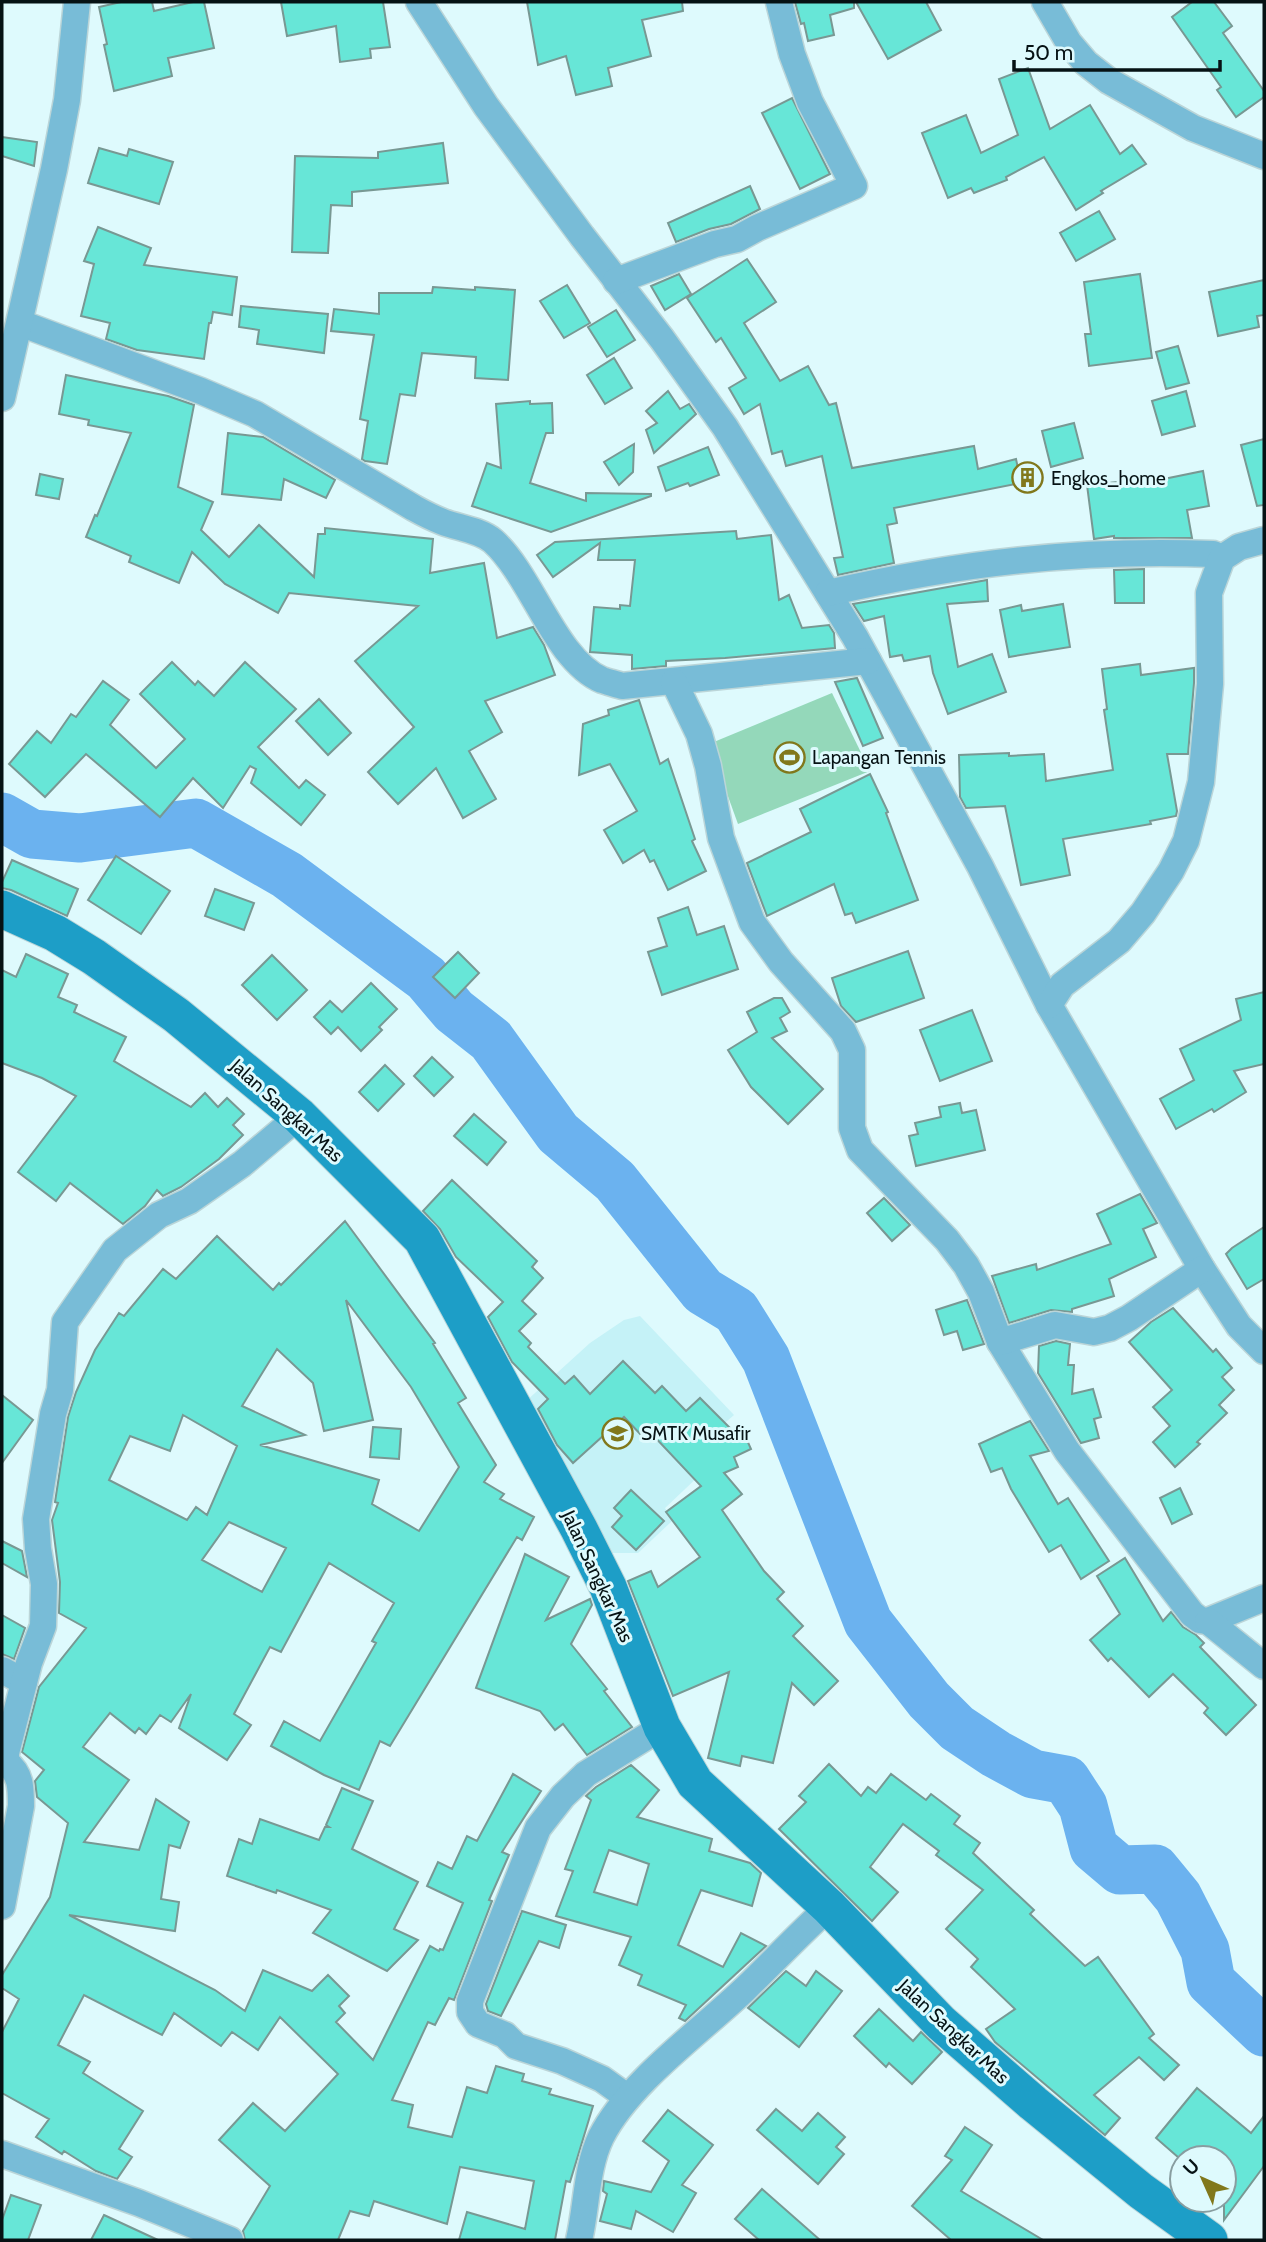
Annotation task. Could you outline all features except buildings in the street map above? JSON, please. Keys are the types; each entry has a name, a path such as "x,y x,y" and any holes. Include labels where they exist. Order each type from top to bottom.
{"street":[{"path":"2,398 67,100 77,2"},
{"path":"419,2 486,106 725,427 868,661 973,854 1049,1004 1202,1269 1239,1326 1264,1351"},
{"path":"616,281 715,244 737,239 854,186 810,102 792,54 779,2"},
{"path":"1045,2 1069,43 1086,63 1108,81 1193,128 1264,156"},
{"path":"20,323 255,414 414,508 491,539 527,585 562,644 584,668 600,679 622,685 674,682 868,661"},
{"path":"1049,1004 1062,985 1119,941 1143,913 1171,871 1186,841 1201,782 1210,684 1209,593 1222,558 1238,547 1264,540"},
{"path":"828,593 897,577 1018,559 1119,553 1213,554 1222,558"},
{"path":"674,682 699,734 708,766 720,838 752,922 781,961 843,1031 852,1050 852,1128 860,1150 947,1240 966,1265 981,1292 1000,1342 1067,1451 1192,1614 1200,1620 1208,1621 1264,1598"},
{"name":"Jalan Sangkar Mas","path":"2,909 55,933 176,1015 299,1116 422,1239 579,1529 608,1587 662,1727 695,1783 829,1907 941,2024 1140,2191 1209,2240"},
{"path":"2,1906 21,1806 21,1789 15,1770 6,1762 13,1676 43,1626 44,1584 36,1519 53,1414 60,1390 65,1322 115,1250 159,1215 189,1201 242,1164 299,1116"},
{"path":"1000,1342 1055,1325 1094,1332 1110,1328 1202,1269"},
{"path":"1208,1621 1264,1666"},
{"path":"628,2096 602,2079 562,2061 516,2046 505,2035 478,2024 470,2012 470,2001 538,1828 563,1796 586,1774 662,1727"},
{"path":"579,2240 593,2155 602,2135 628,2096 746,1989 829,1907"},
{"path":"2,2154 139,2203 230,2240"}],"shaded area":[{"name":"SMTK Musafir","path":"640,1316 734,1415 692,1451 703,1472 665,1508 672,1521 638,1553 579,1553 513,1413 590,1343 624,1320"}],"green space":[{"name":"Lapangan Tennis","path":"832,693 870,771 738,824 709,744"}],"waterway":[{"path":"2,817 32,834 80,838 196,823 287,875 426,978 454,1011 491,1040 558,1133 615,1181 703,1291 736,1311 766,1359 868,1622 929,1700 957,1728 1033,1774 1066,1780 1083,1806 1094,1848 1120,1870 1155,1869 1178,1897 1205,1950 1211,1982 1264,2032"}],"place":[{"name":"Engkos_home","path":"1028,478"},
{"name":"Lapangan Tennis","path":"789,757"},
{"name":"SMTK Musafir","path":"618,1433"}]}
